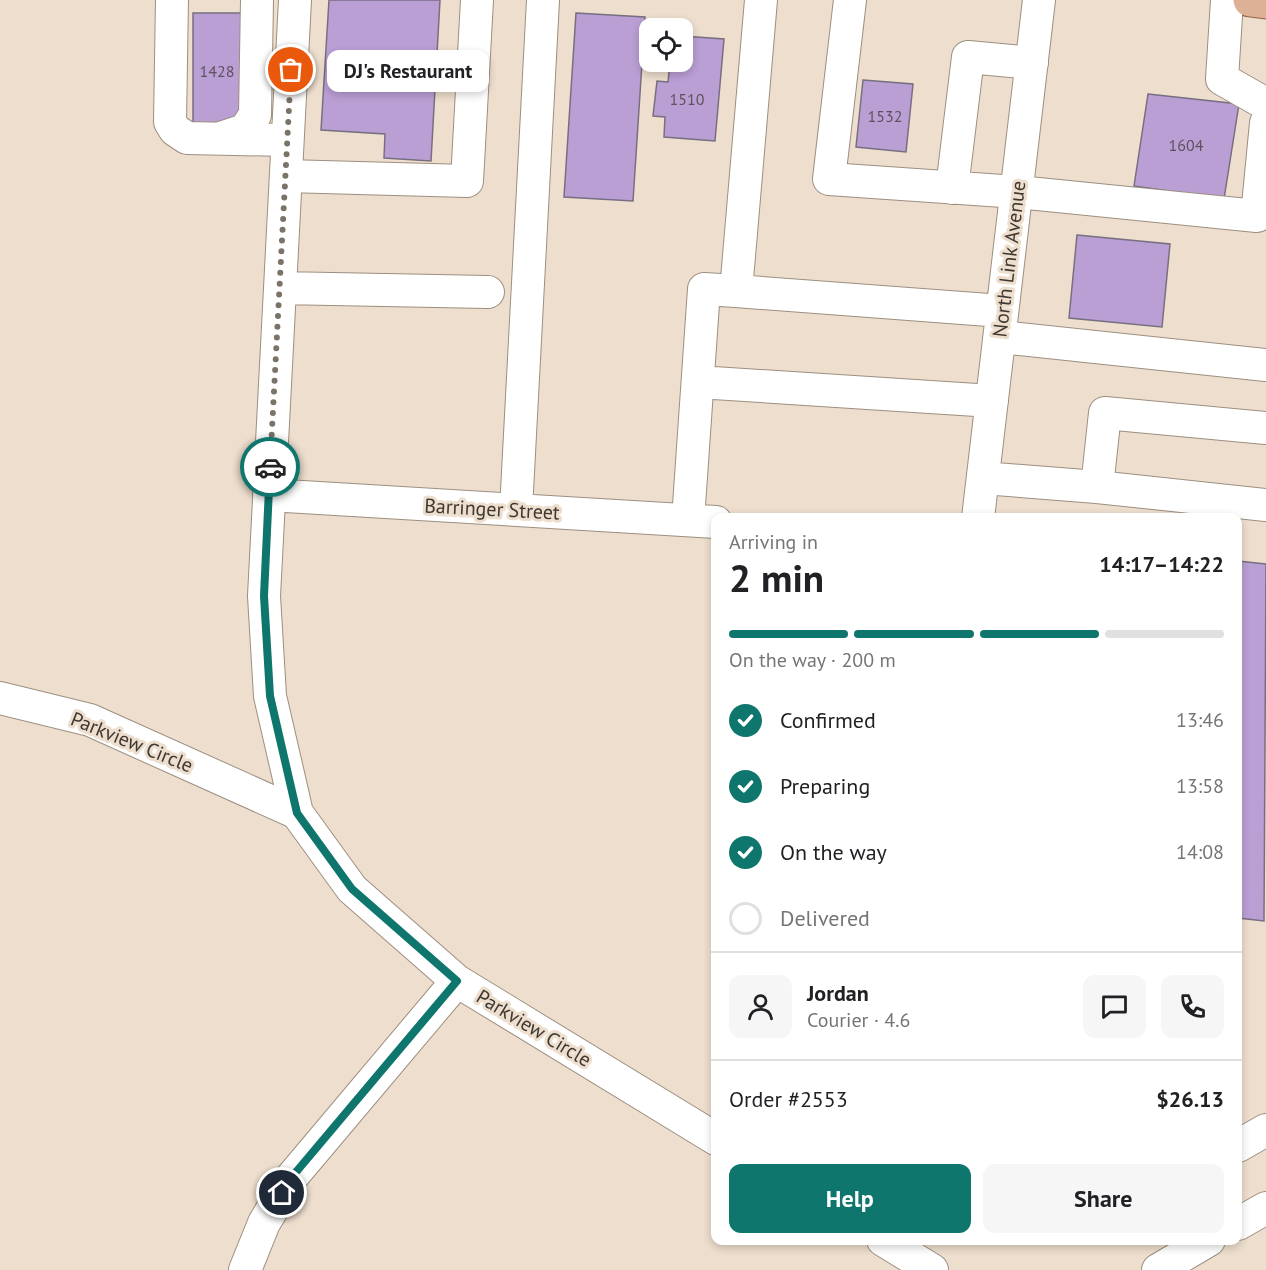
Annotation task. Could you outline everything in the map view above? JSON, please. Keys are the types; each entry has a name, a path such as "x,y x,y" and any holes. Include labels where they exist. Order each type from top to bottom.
{"main road":[{"path":"1250,0 1266,2"}],"street":[{"path":"172,0 170,122 175,130 187,138 287,140"},
{"path":"220,139 245,130 255,115 256,0"},
{"path":"295,0 264,596 270,696 297,813"},
{"path":"286,176 467,181 477,0"},
{"path":"516,510 543,0"},
{"path":"736,291 760,0"},
{"path":"850,0 829,179 1018,192 1257,216 1266,123"},
{"name":"North Link Avenue","path":"979,513 1039,0"},
{"path":"1227,0 1222,79 1266,104"},
{"path":"952,188 968,57 1032,63"},
{"path":"280,288 488,292"},
{"path":"702,521 698,382 704,289 1001,324 1266,365"},
{"path":"698,382 992,401"},
{"path":"1097,487 1105,413 1266,428"},
{"path":"983,478 1097,487 1266,505"},
{"name":"Barringer Street","path":"269,495 702,521"},
{"name":"Parkview Circle","path":"0,698 90,720 297,813 352,889 457,981 711,1135"},
{"path":"245,1270 264,1223 291,1178 457,981"},
{"path":"1242,1144 1266,1130"},
{"path":"1242,1222 1266,1208"},
{"path":"891,1245 932,1270"},
{"path":"1158,1270 1200,1245"}],"building":[{"path":"329,0 440,0 431,161 384,158 385,134 321,130"},
{"path":"193,13 241,13 241,128 193,128"},
{"path":"576,13 645,17 639,18 639,72 641,72 633,201 564,197"},
{"path":"693,37 724,39 715,141 664,137 665,117 653,116 657,81 668,82 669,72 693,72"},
{"path":"863,80 913,84 906,152 856,147"},
{"path":"1148,94 1239,104 1224,199 1134,186"},
{"path":"1077,235 1170,244 1162,327 1069,318"},
{"path":"1242,561 1266,564 1264,921 1242,918"}],"way so far":[{"path":"270,467 291,70"}],"place":[{"name":"DJ's Restaurant","path":"291,70"}],"route":[{"path":"270,467 264,596 270,696 297,813 352,889 457,981 291,1178 282,1193"}]}
